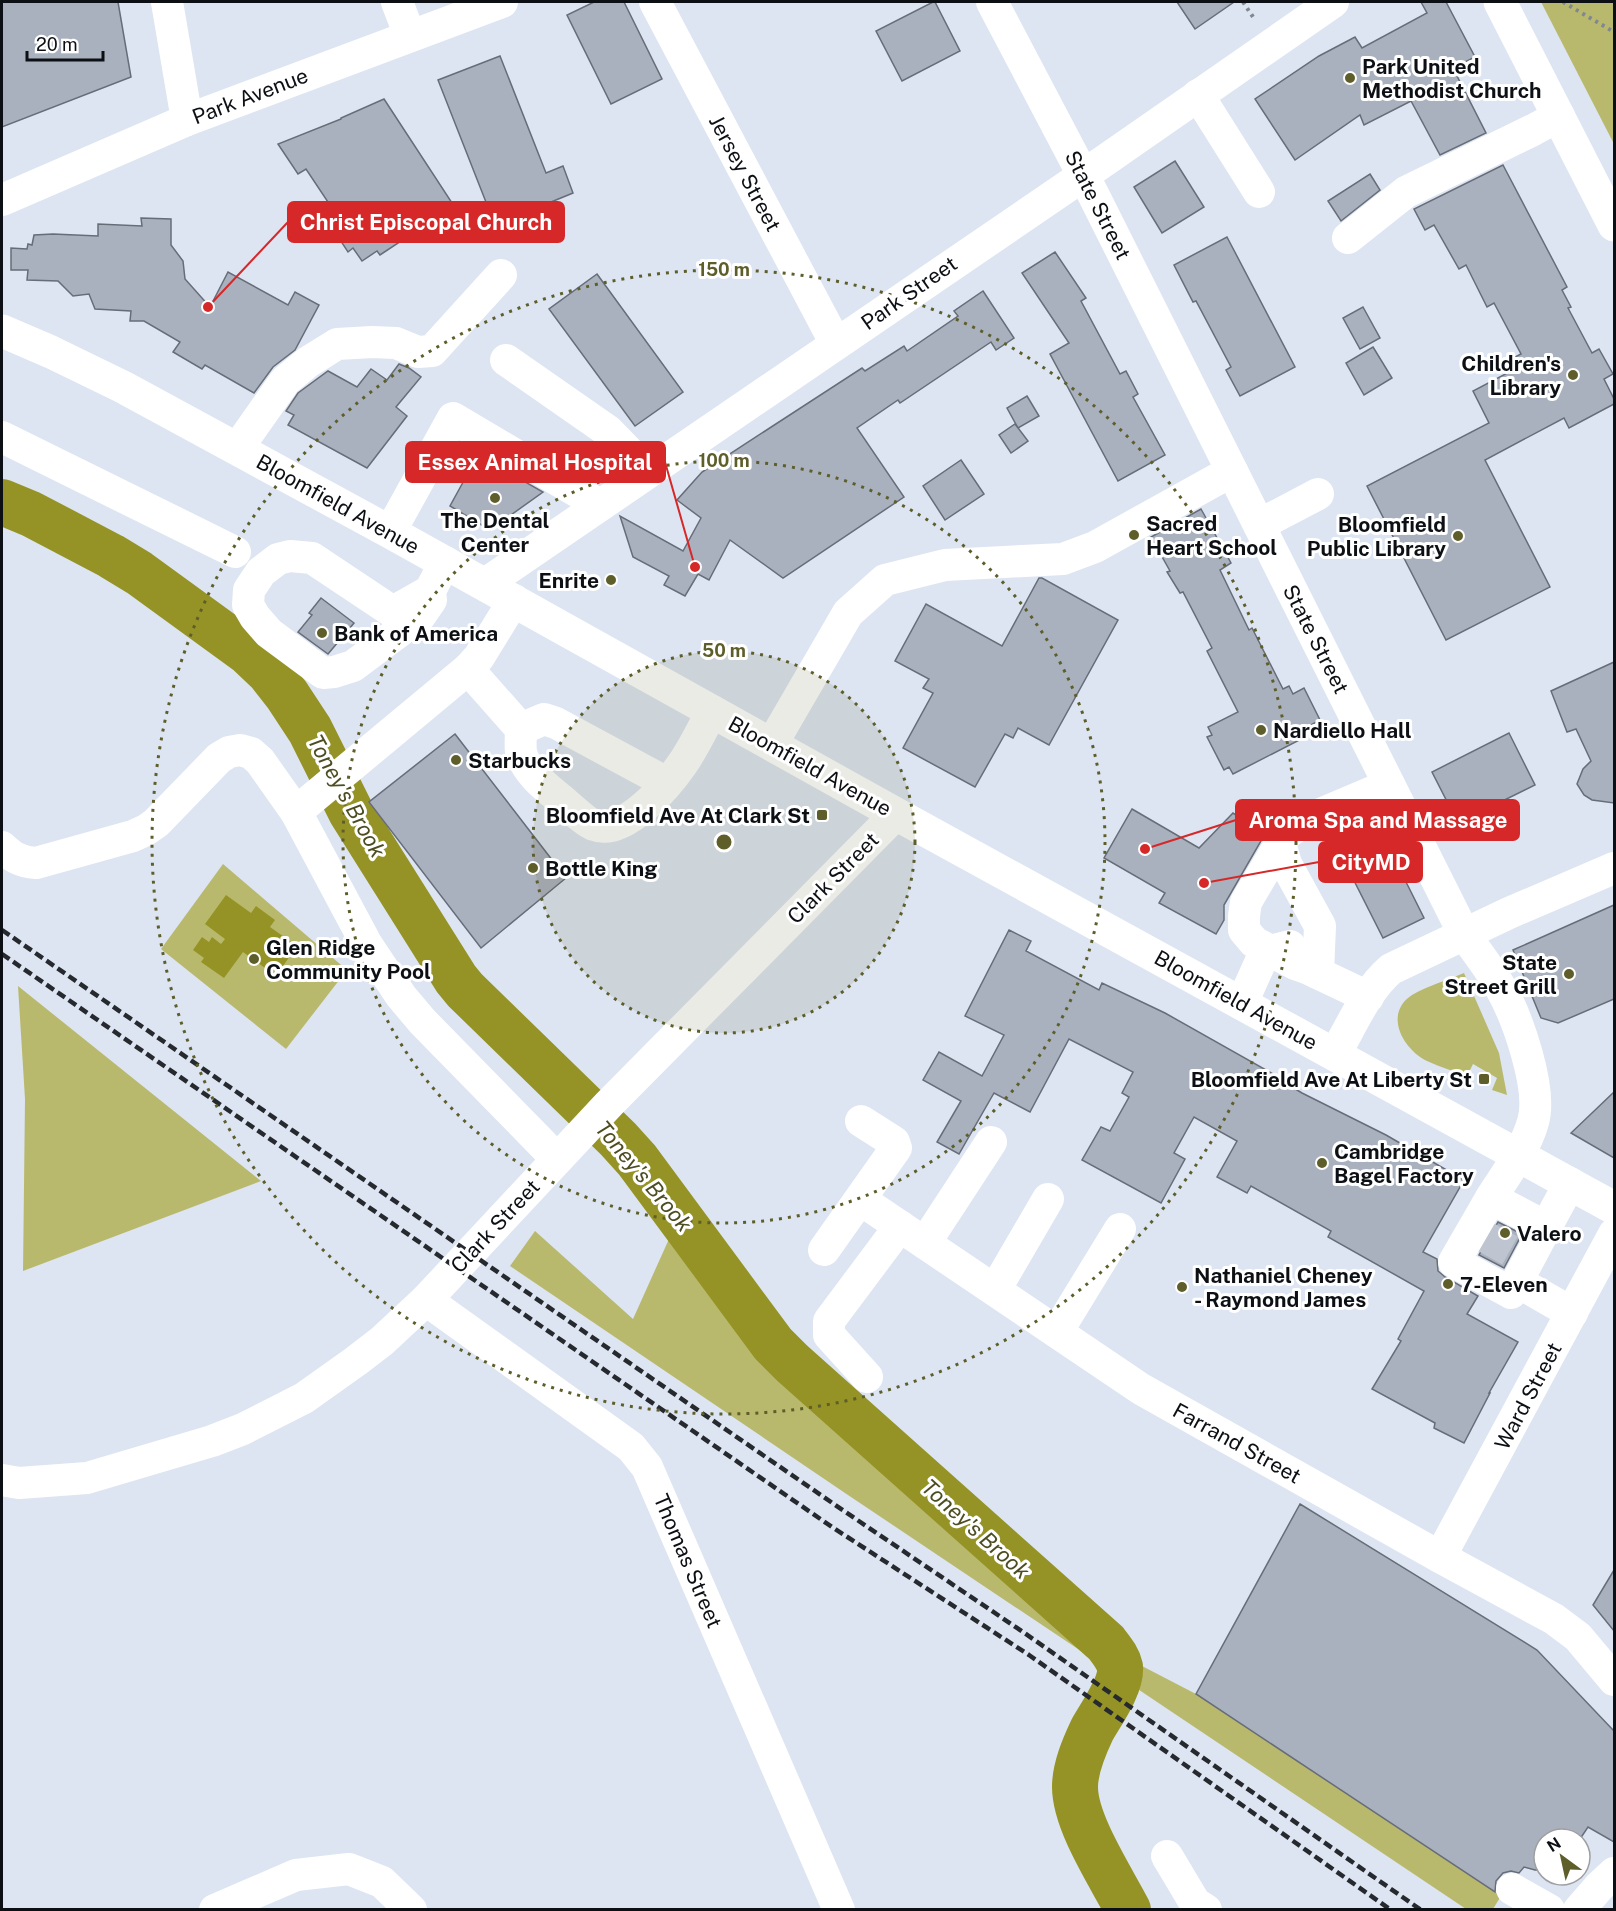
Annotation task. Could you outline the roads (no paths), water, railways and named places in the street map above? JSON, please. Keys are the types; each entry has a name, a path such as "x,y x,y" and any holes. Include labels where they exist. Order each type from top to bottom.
{"main road":[{"path":"1500,2 1614,225"},
{"name":"Bloomfield Avenue","path":"2,331 123,387 390,532 438,577 485,584 896,814 1614,1208"}],"street":[{"path":"167,2 187,120"},
{"path":"397,2 410,36"},
{"name":"Park Avenue","path":"2,200 187,120 502,2"},
{"name":"Jersey Street","path":"655,2 836,344"},
{"name":"State Street","path":"992,2 1084,175 1464,934 1509,1003 1534,1085 1534,1120 1518,1155 1491,1198 1478,1232 1454,1262 1511,1293 1519,1265"},
{"name":"Park Street","path":"485,584 1333,2"},
{"path":"1198,95 1258,192"},
{"path":"1348,238 1406,192 1559,116"},
{"path":"237,449 285,381 308,362 338,344 372,342 396,344 418,352 432,351 501,275"},
{"path":"506,360 608,431 648,472"},
{"path":"390,532 453,418 600,505"},
{"path":"2,437 235,552"},
{"path":"772,744 848,613 885,580 945,565 1063,559 1095,547 1232,471"},
{"path":"1259,525 1318,494"},
{"path":"290,556 312,558 393,612 438,577 431,600 420,616 353,666 323,674 269,633 248,605 249,590 261,572 278,560 290,556"},
{"path":"296,812 468,669 479,657 514,600"},
{"path":"468,669 521,729 521,752 526,764 544,786 594,825 606,827 619,825 635,815 684,763 712,711"},
{"path":"521,729 544,719 556,723 667,783"},
{"path":"2,847 10,855 23,862 36,863 133,836 156,823 219,758 229,752 240,750 251,753 260,760 296,812 367,945 401,996 422,1021 557,1159"},
{"path":"1368,997 1295,964 1254,942 1244,930 1244,916 1246,902 1286,834 1304,821 1389,785"},
{"name":"Clark Street","path":"2,1480 19,1483 87,1478 212,1441 243,1429 304,1398 332,1379 382,1341 426,1300 609,1104 896,814"},
{"path":"1280,843 1286,864 1320,926 1318,973"},
{"path":"1335,1054 1376,984 1391,969 1614,868"},
{"path":"1242,1004 1260,963 1270,951 1319,940"},
{"path":"824,1250 896,1148 894,1142 861,1121"},
{"path":"867,1377 829,1335 829,1321 913,1234 992,1142"},
{"path":"1570,1183 1546,1227 1519,1265 1572,1313"},
{"path":"1491,1198 1546,1227"},
{"path":"995,1290 1048,1199"},
{"name":"Farrand Street","path":"861,1200 1162,1401 1554,1619 1578,1637 1614,1680"},
{"path":"1057,1332 1120,1229"},
{"name":"Ward Street","path":"1440,1557 1614,1234"},
{"name":"Thomas Street","path":"426,1300 631,1447 647,1467 839,1910"},
{"path":"1167,1856 1196,1903 1206,1910"},
{"path":"215,1910 296,1875 349,1869 382,1882 411,1910"},
{"path":"1512,1889 1549,1910"}],"waterway":[{"name":"Toney's Brook","path":"2,502 31,514 139,573 249,653 269,672 310,730 351,812 465,990 637,1160 773,1344 1106,1643 1118,1661 1120,1674 1114,1691 1083,1750 1075,1787 1087,1833 1128,1910"}],"tunnel":[{"path":"1482,1235 1511,1251"}],"railway":[{"path":"2,930 1023,1632 1421,1910"},
{"path":"2,954 832,1527 1029,1655 1391,1910"}],"place":[{"name":"Park United Methodist Church","path":"1350,78"},
{"name":"Christ Episcopal Church","path":"208,307"},
{"name":"Children's Library","path":"1573,375"},
{"name":"The Dental Center","path":"495,498"},
{"name":"Sacred Heart School","path":"1134,535"},
{"name":"Bloomfield Public Library","path":"1458,536"},
{"name":"Essex Animal Hospital","path":"695,567"},
{"name":"Enrite","path":"611,580"},
{"name":"Bank of America","path":"322,633"},
{"name":"Nardiello Hall","path":"1261,730"},
{"name":"Starbucks","path":"456,760"},
{"name":"Bloomfield Ave At Clark St","path":"822,815"},
{"name":"Aroma Spa and Massage","path":"1145,849"},
{"name":"Bottle King","path":"533,868"},
{"name":"CityMD","path":"1204,883"},
{"name":"Glen Ridge Community Pool","path":"254,959"},
{"name":"State Street Grill","path":"1569,974"},
{"name":"Bloomfield Ave At Liberty St","path":"1484,1079"},
{"name":"Cambridge Bagel Factory","path":"1322,1163"},
{"name":"Valero","path":"1505,1233"},
{"name":"7-Eleven","path":"1448,1284"},
{"name":"Nathaniel Cheney - Raymond James","path":"1182,1287"}]}
